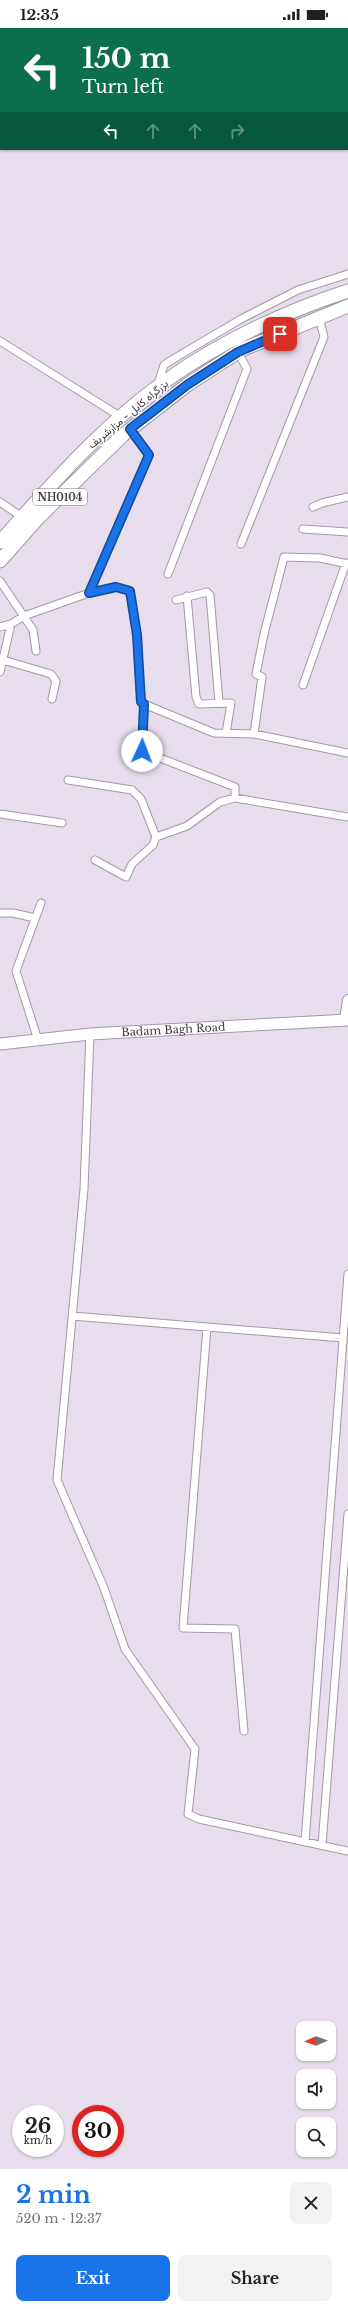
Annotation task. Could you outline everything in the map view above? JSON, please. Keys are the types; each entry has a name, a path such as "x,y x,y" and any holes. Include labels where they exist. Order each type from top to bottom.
{"highway":[{"name":"بزرگراه کابل - مزارشریف","path":"0,542 89,447 121,417 164,382 242,334 322,299 348,291"},
{"name":"بزرگراه کابل - مزارشریف","path":"0,561 39,517 130,429 187,385 238,352 348,306"}],"main road":[{"path":"347,1020 348,1000"},
{"name":"Badam Bagh Road","path":"0,1044 90,1034 347,1020"}],"street":[{"path":"157,388 164,365 175,358 241,319 298,290 348,274"},
{"path":"242,544 324,337 319,317"},
{"path":"0,341 121,417"},
{"path":"168,574 247,369 238,352"},
{"path":"89,593 149,455 130,429"},
{"path":"313,508 322,503 348,497"},
{"path":"0,502 22,517"},
{"path":"303,529 348,532"},
{"path":"254,734 262,677 256,674 264,634 284,557 320,558 347,564 303,685"},
{"path":"0,582 33,630 36,651"},
{"path":"0,627 11,624 24,616 89,593 116,587 130,591 137,635 141,702 191,725 214,733 254,734 348,753"},
{"path":"176,600 207,592 210,595 219,702"},
{"path":"187,596 196,697 199,704 219,702 231,703 226,733"},
{"path":"0,672 11,624"},
{"path":"2,660 51,674 56,681 52,699"},
{"path":"144,704 142,751 236,787 235,798"},
{"path":"68,780 132,790 141,799 156,837 153,845 132,864 126,877 95,860"},
{"path":"156,837 187,826 220,802 235,798 348,816"},
{"path":"0,814 62,823"},
{"path":"38,1040 16,971 40,903"},
{"path":"0,913 13,913 35,918"},
{"path":"90,1034 84,1189 57,1480 104,1588 125,1649 196,1749 188,1814 199,1819 348,1851"},
{"path":"305,1842 348,1274"},
{"path":"72,1316 343,1338"},
{"path":"207,1327 183,1628 235,1629 244,1731"},
{"path":"322,1845 348,1514"}],"route":[{"path":"142,751 144,704 141,702 137,635 130,591 116,587 89,593 149,455 143,444 130,429 187,385 241,350 280,334"}]}
